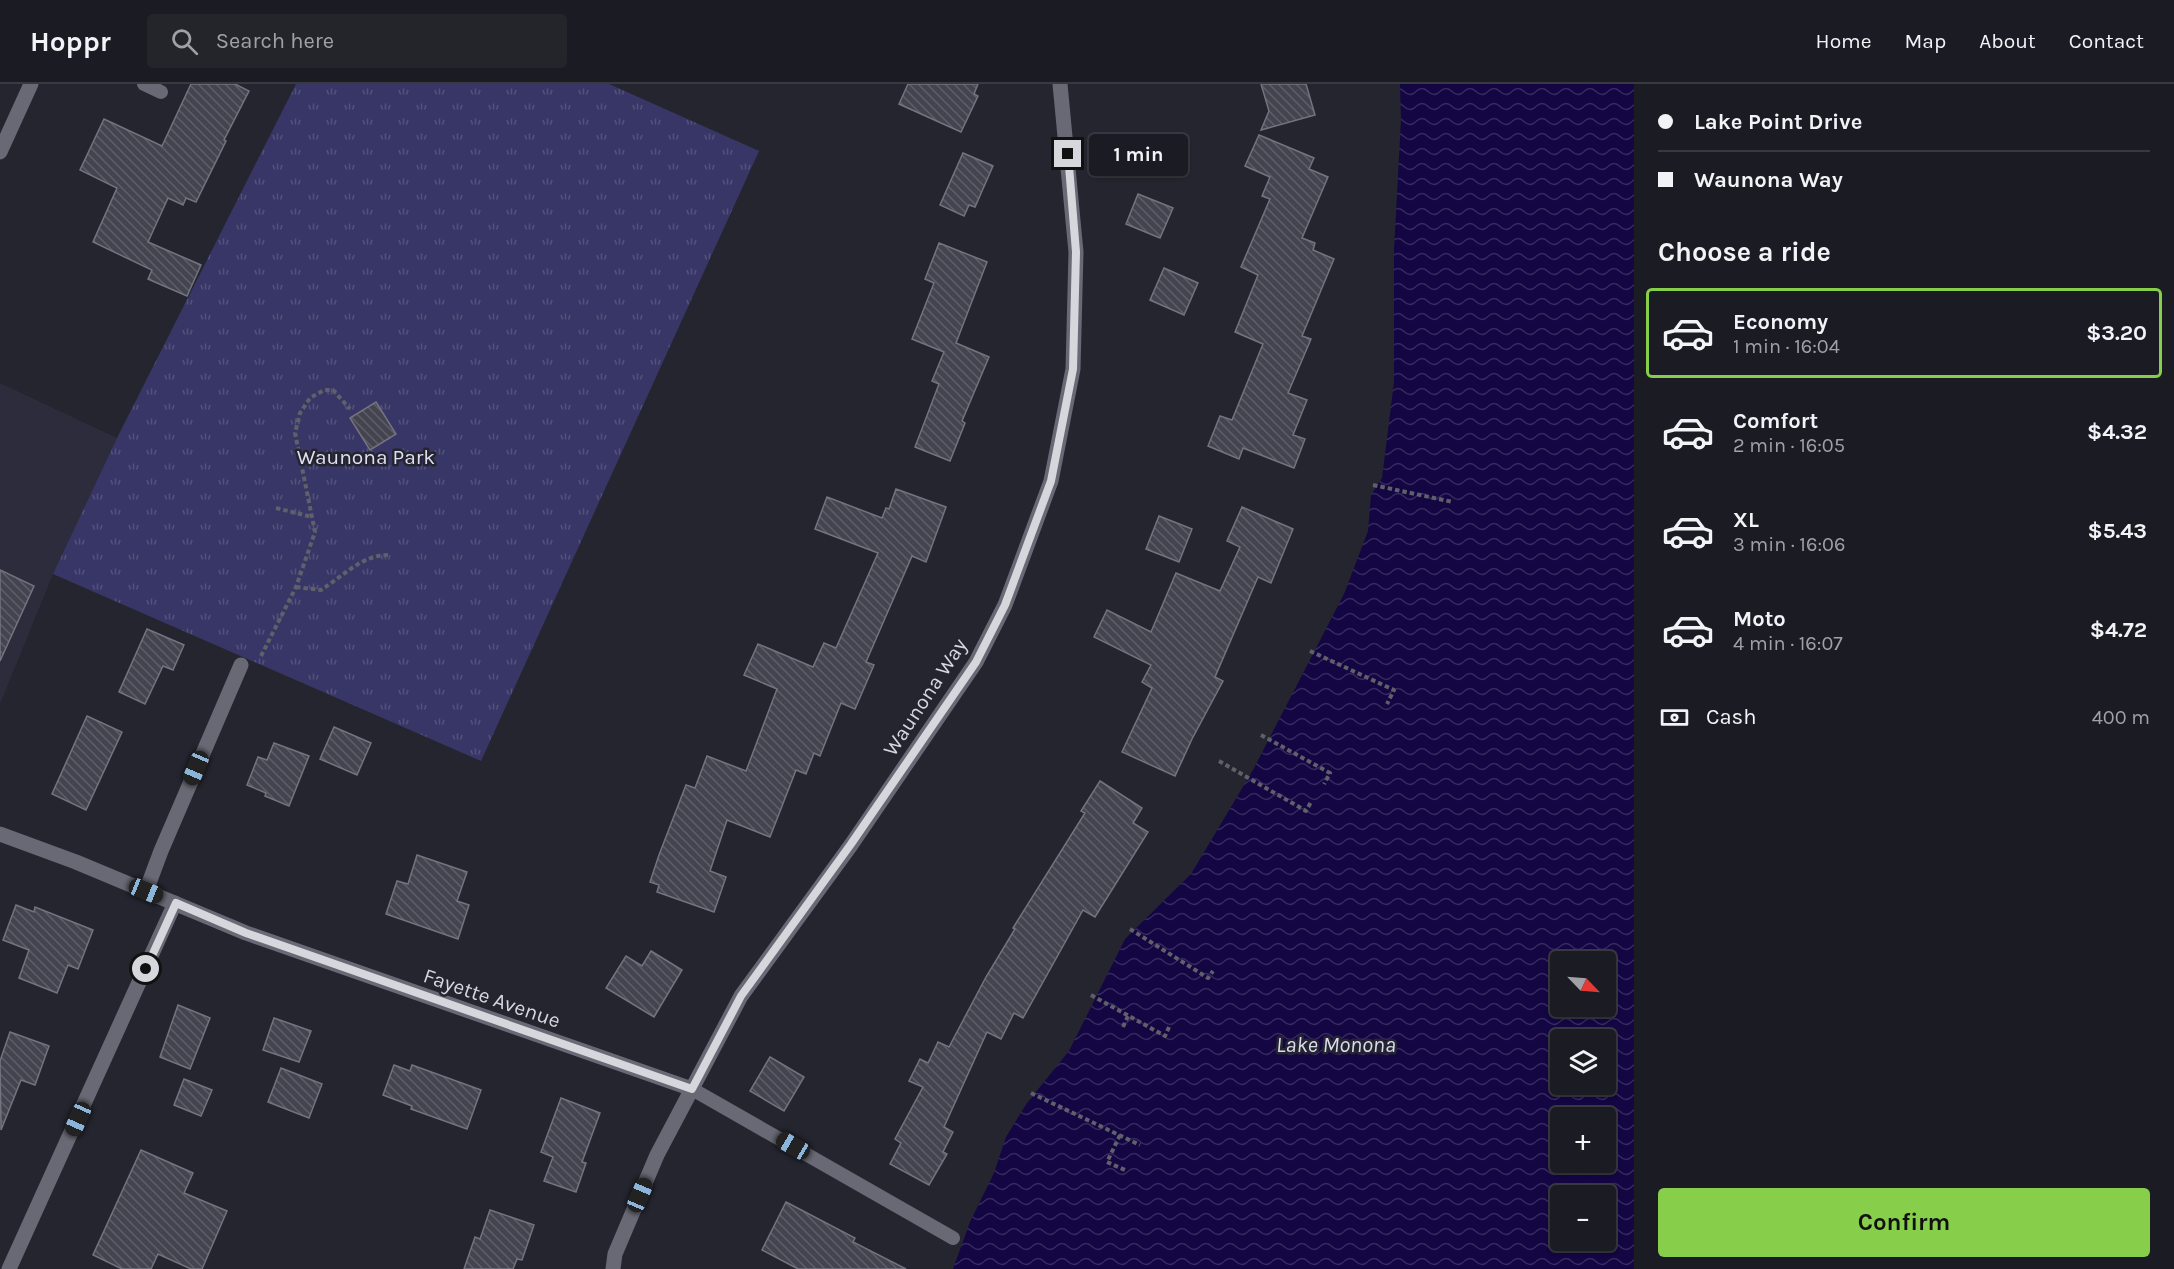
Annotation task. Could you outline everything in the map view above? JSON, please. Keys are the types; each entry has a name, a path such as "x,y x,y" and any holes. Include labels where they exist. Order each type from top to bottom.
{"street":[{"path":"0,152 31,84"},
{"name":"Waunona Way","path":"614,1269 615,1254 657,1155 741,996 851,844 976,662 1005,605 1051,481 1073,369 1076,252 1060,84"},
{"path":"146,891 241,665"},
{"name":"Fayette Avenue","path":"0,834 76,862 246,933 692,1089"},
{"path":"9,1269 176,903"}],"lane":[{"path":"144,84 161,92"},
{"name":"Fayette Avenue","path":"692,1089 953,1238"}],"path":[{"path":"241,665 256,666 296,586 315,532 296,433 300,413 310,398 324,390 333,390 350,410"},
{"path":"1373,485 1454,502"},
{"path":"276,508 312,517"},
{"path":"296,586 321,590 365,559 378,555 389,555"},
{"path":"1310,651 1394,690 1387,704"},
{"path":"1261,735 1330,773 1324,784"},
{"path":"1219,760 1306,811 1311,802"},
{"path":"1130,929 1208,978 1213,971"},
{"path":"1090,995 1165,1036 1169,1027"},
{"path":"1123,1027 1128,1016"},
{"path":"1031,1093 1140,1145"},
{"path":"1120,1135 1107,1162 1125,1170"}],"shaded area":[{"path":"0,383 117,438 53,574 0,704"}],"green space":[{"name":"Waunona Park","path":"296,84 609,84 759,151 481,761 53,574 117,438"}],"water":[{"name":"Lake Monona","path":"1400,84 1634,84 1634,1269 953,1269 970,1222 994,1173 1006,1137 1027,1103 1069,1051 1125,939 1191,874 1253,770 1344,594 1368,531 1371,495 1382,478 1394,382 1394,250 1401,120"}],"building":[{"path":"191,84 235,84 249,91 196,202 186,198 183,205 168,198 148,242 201,265 187,296 148,279 152,270 93,242 117,188 80,170 104,119 162,146"},
{"path":"908,84 978,84 974,94 978,96 961,132 899,104"},
{"path":"1261,84 1306,84 1315,115 1261,130 1269,111"},
{"path":"1259,135 1314,158 1309,169 1328,177 1302,238 1315,243 1313,250 1334,259 1302,336 1311,339 1288,393 1307,400 1293,435 1305,439 1294,468 1243,448 1239,459 1208,446 1220,416 1232,420 1263,344 1235,332 1258,275 1241,267 1270,199 1262,196 1270,177 1245,166"},
{"path":"963,153 993,166 975,207 969,205 964,216 940,205"},
{"path":"1138,194 1173,208 1160,238 1126,224"},
{"path":"939,243 987,262 956,343 989,357 962,421 965,423 950,461 915,447 939,384 932,381 944,352 912,339 934,283 925,279"},
{"path":"1164,268 1198,283 1184,315 1150,300"},
{"path":"376,402 396,434 370,450 350,418"},
{"path":"896,489 946,507 926,562 912,556 866,662 874,665 855,709 841,703 820,756 814,753 806,774 796,770 770,837 727,820 710,871 726,877 714,912 657,892 659,885 650,882 659,855 686,785 695,788 707,756 746,771 777,689 744,675 758,644 813,667 824,643 836,648 878,553 815,529 827,497 882,518 886,508 889,509"},
{"path":"1242,507 1293,529 1271,583 1258,577 1215,677 1223,681 1175,776 1122,752 1152,688 1142,682 1151,665 1094,637 1107,610 1151,632 1176,573 1220,591 1240,547 1227,541"},
{"path":"1159,516 1192,529 1179,562 1146,549"},
{"path":"0,570 34,586 0,661"},
{"path":"147,629 184,645 173,670 163,666 145,704 119,692"},
{"path":"87,716 122,732 86,810 52,794"},
{"path":"334,727 371,743 357,775 320,759"},
{"path":"274,743 309,756 289,806 247,785 258,757 267,760"},
{"path":"1100,781 1142,808 1133,823 1148,832 1095,917 1083,910 1023,1018 1014,1013 1001,1039 987,1032 944,1127 953,1132 943,1152 947,1154 929,1185 890,1164 901,1143 895,1139 923,1087 909,1081 920,1059 928,1063 938,1042 949,1047 986,977 1015,929 1013,928 1085,813 1081,811"},
{"path":"417,855 467,872 457,901 469,905 458,939 386,914 397,881 408,884"},
{"path":"16,905 34,912 35,907 93,930 78,969 68,965 57,993 19,978 29,950 3,940"},
{"path":"651,951 682,970 654,1017 606,988 626,956 642,966"},
{"path":"178,1005 210,1018 190,1069 160,1057"},
{"path":"274,1018 311,1031 299,1062 263,1050"},
{"path":"10,1032 49,1046 35,1085 21,1080 1,1130 0,1061"},
{"path":"770,1057 804,1077 784,1111 750,1091"},
{"path":"394,1065 410,1071 412,1065 481,1090 467,1129 411,1109 412,1106 383,1095"},
{"path":"281,1068 322,1084 309,1118 268,1102"},
{"path":"184,1079 212,1090 201,1116 174,1105"},
{"path":"561,1098 600,1113 582,1162 586,1163 576,1192 544,1181 553,1157 541,1152"},
{"path":"141,1150 193,1173 184,1193 227,1211 202,1269 191,1269 158,1254 151,1269 122,1269 93,1255"},
{"path":"786,1202 855,1238 853,1242 906,1269 798,1269 762,1250"},
{"path":"490,1210 534,1225 522,1260 517,1259 513,1269 464,1269 475,1237 480,1239"}],"route":[{"path":"146,969 176,903 246,933 692,1089 741,996 851,844 976,662 1005,605 1051,481 1073,369 1076,252 1068,154"}]}
